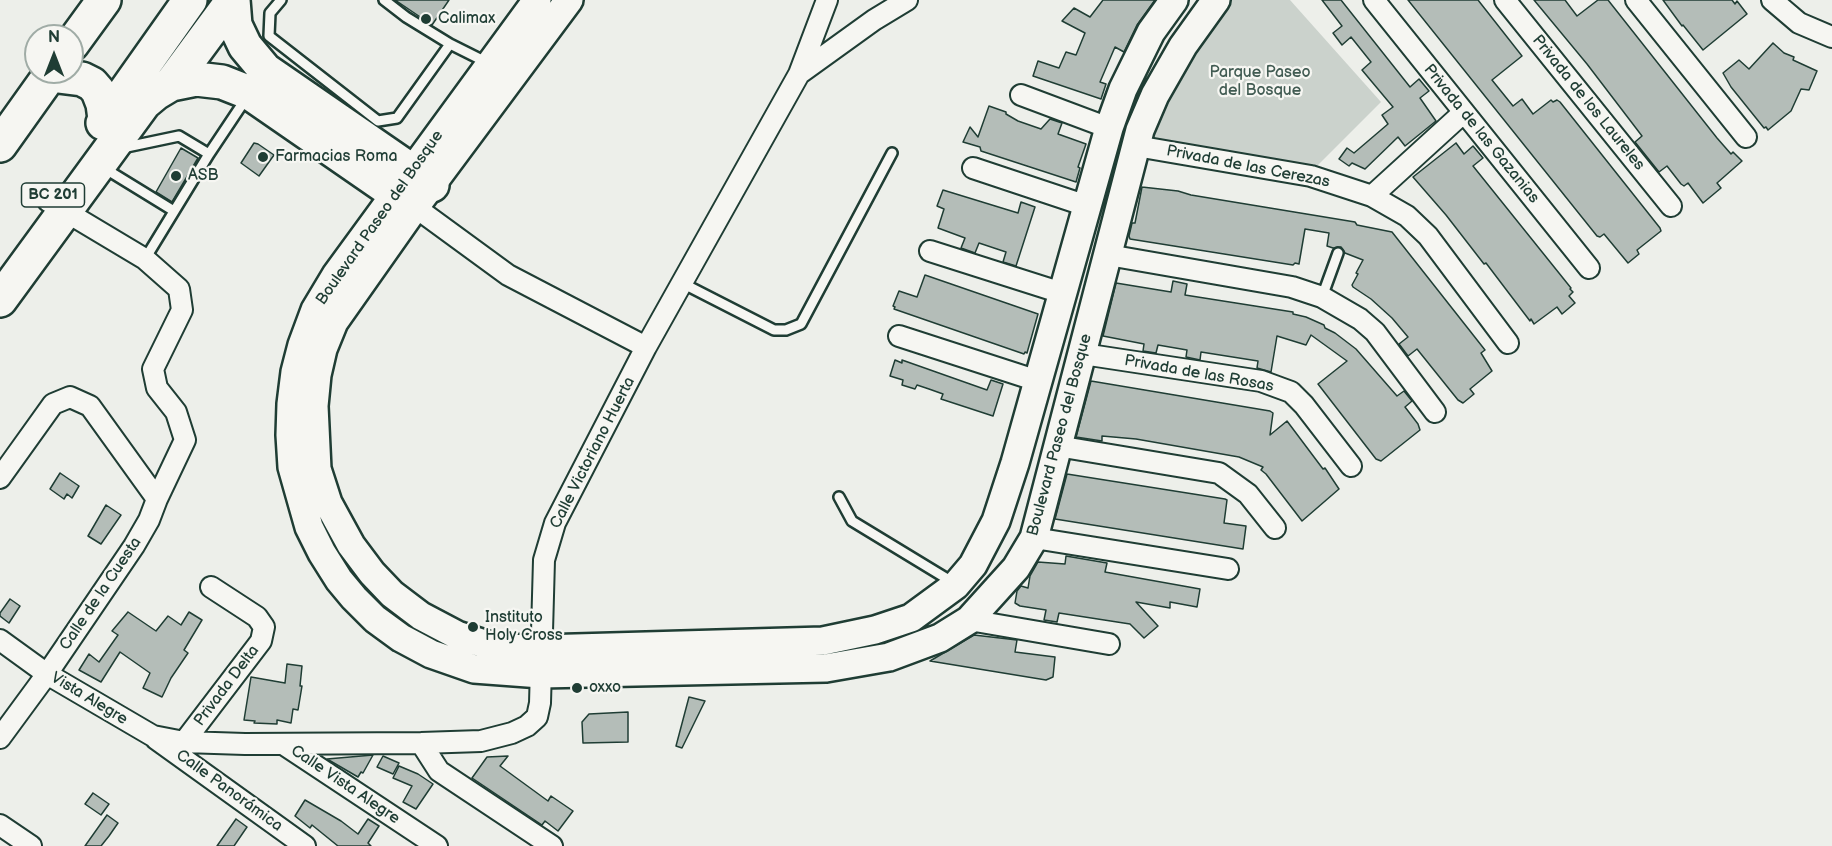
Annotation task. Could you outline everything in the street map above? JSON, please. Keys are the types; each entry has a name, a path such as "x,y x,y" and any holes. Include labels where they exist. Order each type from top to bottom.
{"highway":[{"path":"84,28 104,0"},
{"name":"BC 201","path":"0,271 105,145 190,0"},
{"path":"171,84 233,0"},
{"path":"233,0 235,25 245,46 276,78 414,189"},
{"path":"0,300 56,206 105,145 156,93 171,84 196,79 222,82 276,78"},
{"path":"84,80 98,91 103,104 105,145"},
{"path":"0,145 44,84"}],"street":[{"name":"Boulevard Paseo del Bosque","path":"414,189 490,64 537,0"},
{"name":"Boulevard Paseo del Bosque","path":"569,0 414,189 336,275 315,310 302,345 292,393 290,435 292,467 309,527 339,580 375,619 392,632 431,654 474,669 540,661 823,641 874,630 910,618 956,585 974,565 996,521 1015,463 1109,128 1123,89 1151,32 1174,0"},
{"path":"799,74 826,0"},
{"name":"Calle Victoriano Huerta","path":"184,742 421,744 481,741 512,733 527,726 537,717 540,704 544,560 555,523 646,347 799,74 874,20 907,0"},
{"path":"1138,138 1134,119 1147,72 1191,0"},
{"name":"Boulevard Paseo del Bosque","path":"540,661 826,668 889,657 940,638 969,620 1016,568 1034,538 1138,138 1155,95 1183,46 1216,0"},
{"name":"Privada de las Gazanias","path":"1374,0 1589,268"},
{"name":"Privada de los Laureles","path":"1505,0 1671,206"},
{"path":"1636,0 1746,137"},
{"path":"1772,0 1799,23 1832,38"},
{"path":"1021,94 1109,128"},
{"path":"1372,196 1463,113"},
{"name":"Privada de las Cerezas","path":"1138,138 1311,176 1372,196 1407,216 1428,236 1508,343"},
{"path":"973,168 1087,206"},
{"path":"414,189 508,275 646,347"},
{"path":"56,206 145,259"},
{"path":"930,251 1062,293"},
{"path":"1108,255 1292,287 1322,297 1360,319 1375,332 1435,412"},
{"name":"Calle de la Cuesta","path":"0,738 47,674 134,546 149,520 185,440 176,412 157,388 153,369 182,310 179,289 145,259"},
{"path":"899,336 1038,381"},
{"name":"Privada de las Rosas","path":"1083,354 1261,381 1291,392 1304,405 1351,466"},
{"path":"0,478 53,404 70,397 90,406 157,499"},
{"path":"1057,446 1219,473 1248,494 1275,528"},
{"path":"1034,538 1228,569"},
{"name":"Privada Delta","path":"184,742 261,641 264,627 257,617 211,587"},
{"path":"969,620 1109,644"},
{"name":"Vista Alegre","path":"0,640 47,674 153,736 184,742"},
{"name":"Calle Panorámica","path":"153,736 305,846"},
{"name":"Calle Vista Alegre","path":"283,744 437,846"},
{"path":"421,744 439,771 552,846"},
{"path":"0,825 31,846"}],"lane":[{"path":"276,78 269,36 270,13 281,0"},
{"path":"384,0 405,17 450,44 490,64"},
{"path":"276,78 378,121 388,121 397,118 450,44"},
{"path":"145,259 209,154 276,78"},
{"path":"105,145 179,136 209,154"},
{"path":"105,145 174,211"},
{"path":"682,283 774,330 786,330 801,324 892,153"},
{"path":"1322,297 1338,253"},
{"path":"840,497 852,521 956,585"}],"green space":[{"name":"Parque Paseo del Bosque","path":"1229,0 1290,0 1381,102 1313,170 1148,138 1191,43"}],"building":[{"name":"Calimax","path":"395,0 449,0 432,25"},
{"path":"1103,0 1155,0 1137,25 1124,52 1115,47 1100,82 1106,84 1101,99 1033,76 1038,61 1059,68 1066,52 1076,55 1085,33 1062,21 1074,8 1090,17"},
{"path":"1322,0 1341,0 1410,87 1419,79 1429,91 1420,98 1436,121 1405,146 1398,137 1365,169 1352,163 1349,166 1339,159 1347,148 1354,153 1388,124 1382,115 1393,107 1362,70 1371,62 1351,37 1342,45 1333,33 1342,26"},
{"path":"1408,0 1478,0 1522,56 1492,80 1513,106 1522,99 1533,114 1551,100 1560,102 1660,228 1661,231 1637,250 1639,254 1628,263 1604,234 1597,236"},
{"path":"1534,0 1565,0 1577,16 1598,0 1608,0 1717,138 1731,154 1733,152 1742,161 1717,183 1721,188 1703,203 1688,183 1684,186 1681,184 1667,166 1659,172 1635,142 1642,136"},
{"path":"1663,0 1732,0 1735,4 1737,1 1747,14 1703,50"},
{"path":"1773,43 1784,53 1794,57 1793,60 1817,71 1809,90 1801,89 1791,111 1768,130 1731,87 1723,73 1739,60 1749,69"},
{"path":"989,106 1006,112 1018,121 1041,129 1050,119 1062,123 1058,134 1086,144 1078,167 1080,168 1076,182 981,151 980,147 963,142 970,127 978,137"},
{"path":"254,143 274,155 259,176 241,163"},
{"path":"1456,143 1464,154 1473,146 1483,158 1473,166 1571,288 1573,292 1569,296 1575,303 1562,314 1557,307 1534,324 1531,319 1530,321 1486,263 1484,264 1413,177"},
{"name":"ASB","path":"181,148 198,158 172,202 156,192"},
{"path":"1142,187 1178,191 1355,222 1357,225 1392,232 1485,350 1481,353 1492,371 1470,389 1474,394 1463,403 1458,400 1417,349 1408,356 1399,344 1408,337 1392,318 1371,299 1353,287 1358,274 1356,273 1363,260 1345,253 1341,247 1327,246 1329,233 1305,229 1299,264 1293,265 1130,239"},
{"path":"943,190 1018,213 1021,202 1035,207 1016,266 1003,262 1006,252 979,243 975,253 961,248 965,238 938,228 944,209 937,206"},
{"path":"925,275 1038,314 1027,353 1024,354 894,309 899,291 917,297"},
{"path":"1173,281 1187,284 1185,295 1293,312 1293,314 1324,325 1356,349 1397,396 1404,391 1412,401 1405,407 1420,430 1381,461 1376,459 1318,384 1347,361 1311,335 1306,345 1277,336 1271,372 1257,368 1258,361 1201,352 1200,360 1186,357 1187,350 1158,345 1156,353 1143,351 1144,344 1103,336 1116,283 1171,292"},
{"path":"895,360 902,363 902,360 987,390 991,380 1003,384 993,416 941,399 943,394 929,389 917,385 915,389 902,385 903,380 890,376"},
{"path":"1091,381 1270,411 1273,413 1270,435 1287,421 1339,489 1302,521 1261,470 1263,467 1239,457 1136,439 1102,436 1102,441 1076,437"},
{"path":"60,473 79,486 72,498 67,494 64,499 50,489"},
{"path":"1067,474 1225,499 1227,500 1224,523 1246,526 1243,549 1055,519"},
{"path":"106,505 121,515 101,544 88,536"},
{"path":"1066,556 1107,563 1105,572 1200,589 1197,607 1170,602 1170,608 1136,602 1158,626 1144,638 1130,624 1059,613 1057,622 1044,620 1046,610 1020,606 1015,603 1017,591 1021,586 1028,588 1030,576 1038,562 1065,564"},
{"path":"10,599 20,606 9,623 0,616 0,613"},
{"path":"128,612 156,631 168,616 181,625 189,612 202,620 184,650 188,653 171,678 162,697 143,688 150,673 120,652 101,682 79,670 89,654 99,662 118,635 112,631"},
{"path":"974,635 1017,640 1015,652 1055,657 1053,677 1046,680 930,661"},
{"path":"287,664 302,666 300,686 302,686 298,710 293,709 291,723 277,720 277,724 254,723 255,721 244,720 251,677 285,683"},
{"path":"689,697 705,701 682,748 676,746"},
{"path":"628,712 628,742 583,743 582,722 589,714"},
{"path":"373,755 363,773 361,772 358,777 327,759"},
{"path":"383,756 399,763 393,774 377,767"},
{"path":"508,756 500,766 548,801 551,796 573,811 558,831 545,821 542,825 472,778 487,757"},
{"path":"399,766 418,774 433,784 416,809 403,802 412,786 393,778"},
{"path":"93,793 109,804 101,815 85,804"},
{"path":"305,800 358,834 368,819 379,826 368,843 371,846 338,846 312,825 310,828 295,816"},
{"path":"107,815 118,823 109,836 101,846 85,846"},
{"path":"236,819 247,827 234,846 217,846"}],"place":[{"name":"Calimax","path":"426,19"},
{"name":"Farmacias Roma","path":"263,157"},
{"name":"ASB","path":"176,176"},
{"name":"Instituto Holy Cross","path":"473,627"},
{"name":"oxxo","path":"577,688"}]}
